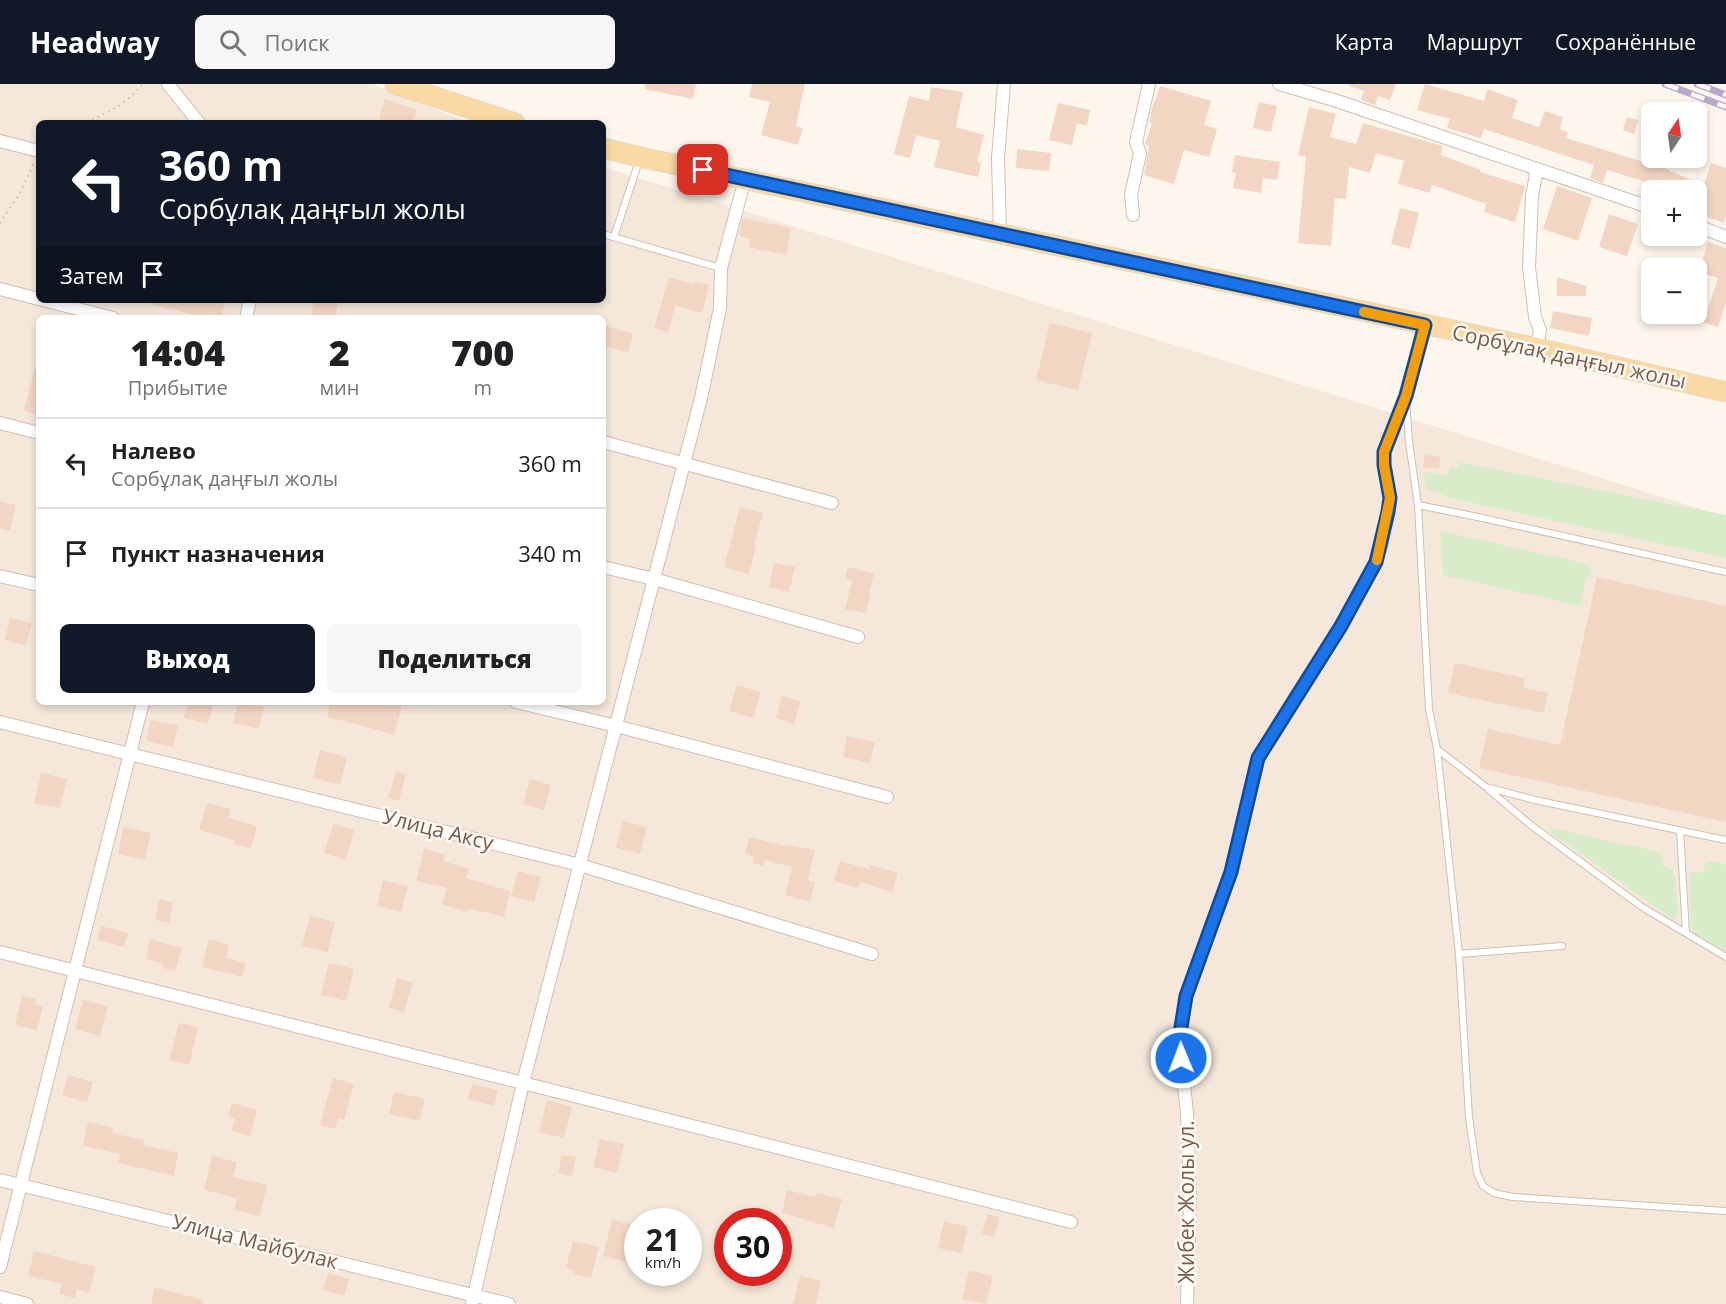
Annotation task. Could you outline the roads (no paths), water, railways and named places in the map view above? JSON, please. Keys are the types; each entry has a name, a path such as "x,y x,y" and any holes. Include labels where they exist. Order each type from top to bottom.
{"main road":[{"path":"395,84 474,113 503,120"},
{"name":"Сорбұлақ даңғыл жолы","path":"606,148 640,157 1537,348 1726,392"}],"street":[{"path":"168,84 197,120"},
{"path":"1000,233 998,158 1004,84"},
{"path":"1133,215 1131,195 1140,154 1136,142 1149,84"},
{"path":"1279,84 1334,100 1641,204"},
{"path":"0,141 36,154"},
{"path":"1537,169 1532,196 1529,258 1535,317 1540,330 1537,348"},
{"path":"473,1300 523,1083 701,398 720,308 722,268 745,178"},
{"path":"1707,229 1726,237"},
{"path":"0,289 36,298"},
{"path":"56,303 102,315"},
{"name":"Жибек Жолы ул.","path":"1187,1304 1190,1200 1188,1113 1179,1040 1186,996 1231,872 1258,758 1341,626 1376,562 1390,498 1384,452 1406,396 1425,325"},
{"path":"0,423 36,432"},
{"path":"606,443 832,503"},
{"path":"606,568 654,579 858,637"},
{"path":"0,576 36,584"},
{"path":"0,1267 142,705"},
{"path":"528,705 887,797"},
{"name":"Улица Аксу","path":"0,722 579,865 872,954"},
{"path":"0,952 1071,1222"},
{"name":"Улица Майбулак","path":"0,1180 473,1300 509,1304"},
{"path":"0,1297 27,1304"}],"lane":[{"path":"614,237 640,157"},
{"path":"606,235 722,268"},
{"path":"1406,396 1409,442 1418,505 1429,709 1437,749 1459,954 1469,1117 1477,1173 1483,1186 1494,1193 1513,1197 1726,1211"},
{"path":"1418,505 1726,572"},
{"path":"1437,749 1532,825 1642,907 1726,957"},
{"path":"1486,787 1534,800 1726,840"},
{"path":"1680,830 1686,933"},
{"path":"1459,954 1562,946"}],"railway":[{"path":"1665,84 1726,107"},
{"path":"1697,84 1726,95"}]}
